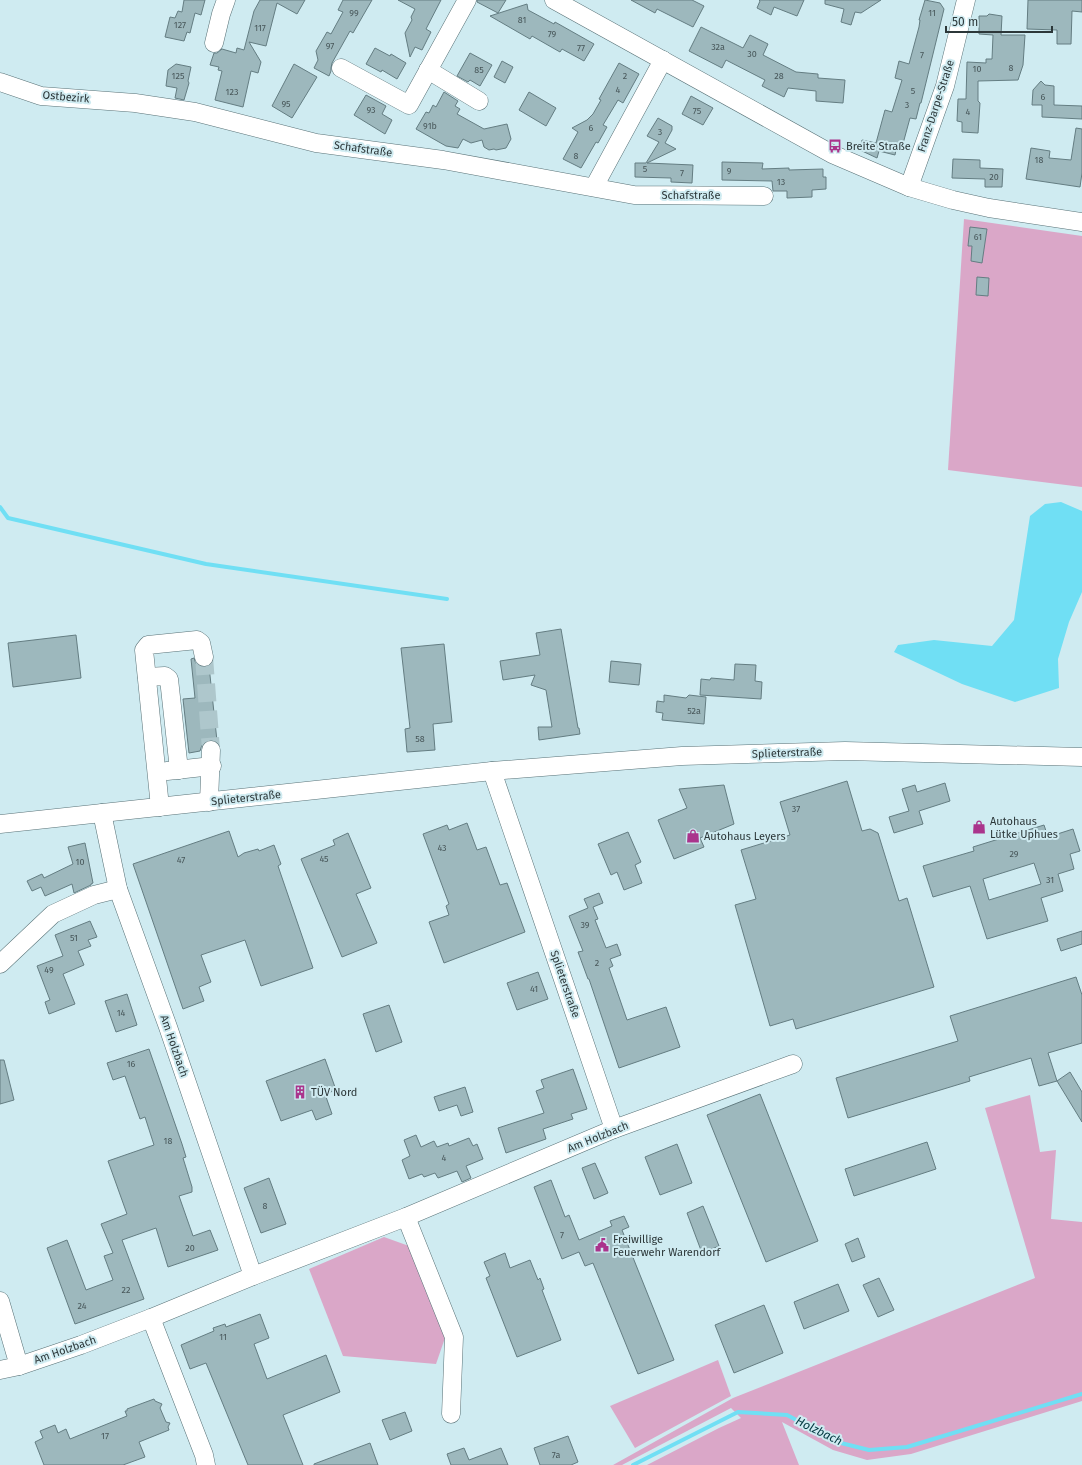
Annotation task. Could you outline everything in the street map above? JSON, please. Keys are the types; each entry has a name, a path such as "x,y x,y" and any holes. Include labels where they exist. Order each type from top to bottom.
{"street":[{"path":"214,43 226,0"},
{"path":"341,68 410,105 467,0"},
{"path":"554,0 832,154 908,187 953,200 989,208 1082,222"},
{"name":"Franz-Darpe-Straße","path":"908,187 944,86 966,0"},
{"path":"594,187 663,60"},
{"path":"428,70 479,101"},
{"name":"Ostbezirk","path":"0,82 41,96 134,103"},
{"name":"Schafstraße","path":"134,103 195,112 316,143 443,160 634,195 764,196"},
{"path":"160,807 144,650 148,645 196,640 201,642 204,657"},
{"path":"147,677 165,676 169,679 179,770"},
{"name":"Splieterstraße","path":"0,824 492,771 682,756 845,750 1082,756"},
{"path":"157,772 179,770 211,758 209,802"},
{"name":"Splieterstraße","path":"492,771 614,1129"},
{"name":"Am Holzbach","path":"102,813 118,889 168,1027 253,1276"},
{"path":"0,964 53,914 94,895 118,889"},
{"name":"Am Holzbach","path":"0,1370 20,1366 81,1345 151,1318 253,1276 406,1217 614,1129 793,1064"},
{"path":"406,1217 454,1337 451,1414"},
{"path":"0,1302 20,1366"},
{"path":"151,1318 204,1455 206,1465"}],"shaded area":[{"path":"964,219 1082,236 1082,487 948,470"},
{"path":"1030,1095 1040,1152 1056,1150 1051,1219 1082,1222 1082,1401 911,1454 867,1460 833,1450 782,1422 799,1465 647,1465 741,1418 731,1408 622,1465 613,1465 733,1398 1035,1278 985,1108"},
{"path":"384,1237 409,1246 446,1335 436,1364 343,1356 309,1269"},
{"path":"718,1360 731,1396 635,1448 610,1406"}],"water":[{"path":"1061,502 1082,511 1082,592 1069,622 1058,659 1059,688 1015,702 962,684 894,652 898,645 934,640 992,646 1014,620 1030,516 1045,504"}],"building":[{"path":"184,0 205,0 201,15 195,13 190,33 187,32 184,41 165,37 170,17 175,18 178,11 182,12"},
{"path":"260,0 305,0 297,14 277,3 266,46 249,42 261,62 258,73 251,71 243,107 215,100 222,71 218,70 219,67 210,65 214,53 217,53 222,49 236,53 237,48 244,50 254,11"},
{"path":"343,0 372,0 353,33 350,31 332,63 329,76 314,68 318,60 316,51 327,32 331,34 343,12 338,10"},
{"path":"398,0 441,0 426,29 431,32 422,50 415,47 410,57 405,33 412,20 411,17 415,9"},
{"path":"477,0 506,0 498,13 477,2"},
{"path":"631,0 692,0 704,6 693,27 657,9 655,13"},
{"path":"759,0 804,0 797,16 774,7 771,15 757,8 760,1"},
{"path":"825,0 881,0 861,13 855,12 851,25 841,22 844,9 825,4"},
{"path":"925,0 940,3 944,9 921,103 916,119 910,118 901,151 896,150 895,155 879,151 877,158 860,150 862,140 876,143 885,110 892,112 902,80 895,78 899,61 909,64"},
{"path":"1028,0 1082,0 1082,12 1072,11 1071,44 1057,44 1057,30 1027,29"},
{"path":"527,4 528,10 554,24 555,22 594,44 584,61 562,49 560,52 532,36 530,39 490,16"},
{"path":"989,14 1002,16 1001,35 1025,35 1023,65 1018,80 978,81 978,101 980,103 978,133 962,132 962,122 957,121 958,99 966,99 967,62 986,63 986,59 992,59 993,35 979,34 979,16 987,16"},
{"path":"701,27 743,48 750,35 768,44 763,55 796,72 818,74 818,78 845,80 843,103 816,101 816,91 788,88 784,97 762,86 765,80 726,60 722,68 689,51"},
{"path":"375,48 390,56 391,54 406,63 397,79 382,70 381,72 366,64"},
{"path":"470,53 492,65 480,86 470,80 468,82 457,76"},
{"path":"502,61 513,67 505,83 494,77"},
{"path":"619,63 639,74 623,103 618,100 603,125 607,127 598,143 596,142 581,168 563,159 578,132 572,128 587,120 593,114 601,100 599,99"},
{"path":"176,64 191,67 188,81 189,83 184,100 175,98 177,88 166,86 168,70"},
{"path":"294,64 317,77 292,118 272,106"},
{"path":"1041,81 1045,85 1054,86 1054,105 1082,106 1082,119 1042,117 1042,105 1032,105 1033,90"},
{"path":"444,92 458,101 455,106 460,109 457,114 484,129 507,124 511,139 506,148 489,150 484,147 482,140 471,143 463,139 458,148 446,146 416,129 426,112 429,113 433,105 436,107"},
{"path":"529,92 556,108 546,126 519,110"},
{"path":"366,95 386,106 382,114 392,120 385,134 354,115"},
{"path":"691,96 713,108 703,125 682,114"},
{"path":"658,118 672,126 672,130 665,143 676,149 647,163 693,165 692,183 671,182 671,178 635,177 635,163 646,163 659,142 647,136"},
{"path":"1076,128 1082,129 1082,173 1080,187 1026,179 1031,148 1050,151 1049,158 1071,160"},
{"path":"953,159 980,160 980,168 1003,169 1002,187 985,187 985,179 952,178"},
{"path":"722,162 763,163 762,169 823,169 823,177 826,177 826,189 812,190 812,197 787,198 787,191 773,191 772,181 722,180"},
{"path":"970,227 987,229 982,263 971,261 972,246 968,246"},
{"path":"977,277 989,278 988,296 976,295"},
{"path":"561,629 580,734 539,740 538,727 552,727 546,690 531,685 535,675 503,680 500,661 540,655 536,633"},
{"path":"76,635 81,678 13,687 8,643"},
{"path":"444,644 452,722 433,724 435,750 407,752 405,729 410,728 401,648"},
{"path":"194,658 196,664 200,667 209,666 217,741 206,741 202,745 200,751 189,753 183,699 195,698 191,659"},
{"path":"611,661 641,664 639,685 609,682"},
{"path":"735,664 756,665 755,681 762,682 761,699 700,695 701,679 710,680 711,678 734,680"},
{"path":"664,695 686,698 689,695 706,697 704,724 662,720 663,713 656,712 657,701 664,702"},
{"path":"847,781 862,831 870,829 878,833 899,901 907,898 934,987 796,1029 793,1019 770,1026 735,905 756,899 741,850 790,835 780,802"},
{"path":"945,783 950,801 919,811 923,824 894,833 889,817 909,811 902,789 915,785 917,792"},
{"path":"724,785 734,824 700,838 704,847 674,859 658,820 687,808 679,789"},
{"path":"467,823 477,850 486,847 500,885 507,883 525,932 444,963 429,922 449,915 446,906 449,904 423,834 447,825 449,830"},
{"path":"1044,825 1048,837 1073,829 1080,851 1070,854 1074,869 1058,874 1063,891 1041,898 1048,921 987,939 970,886 933,897 923,866 974,851 973,847","holes":["1034,863 1041,884 989,900 983,879"]},
{"path":"229,831 238,857 244,853 258,849 259,851 274,845 281,864 278,866 313,968 261,986 245,940 201,955 211,982 199,987 204,1001 183,1009 133,864"},
{"path":"628,832 641,862 635,865 642,883 624,890 617,872 611,875 598,844"},
{"path":"348,833 371,888 356,894 377,943 342,957 301,859 335,845 333,840"},
{"path":"85,843 93,883 91,885 74,893 72,884 45,896 41,887 32,891 27,881 42,874 44,878 73,864 68,847"},
{"path":"599,893 603,903 593,907 598,919 595,920 606,948 617,944 621,955 610,959 613,966 609,968 627,1020 666,1007 680,1047 619,1068 589,979 578,952 583,951 569,916 588,908 584,899"},
{"path":"90,921 97,937 88,940 91,946 78,951 84,965 63,974 75,1004 49,1014 45,1002 50,1000 37,966 63,956 55,935"},
{"path":"1082,931 1082,944 1061,951 1057,939"},
{"path":"538,972 548,999 517,1010 507,983"},
{"path":"1076,977 1082,995 1082,1043 1048,1053 1057,1081 1039,1086 1031,1058 969,1077 970,1081 848,1118 836,1078 958,1041 950,1016"},
{"path":"127,994 137,1025 116,1032 105,1001"},
{"path":"389,1005 402,1042 376,1052 363,1014"},
{"path":"149,1049 186,1157 183,1158 192,1187 192,1192 179,1196 193,1236 210,1230 218,1250 168,1267 156,1228 122,1240 144,1299 75,1324 47,1248 67,1240 86,1290 113,1280 104,1256 113,1253 101,1224 127,1214 108,1161 154,1145 145,1117 140,1119 125,1076 113,1080 107,1063"},
{"name":"TÜV Nord","path":"325,1059 336,1090 325,1094 332,1114 316,1120 312,1110 281,1121 266,1081"},
{"path":"0,1060 4,1060 14,1100 0,1104"},
{"path":"573,1069 587,1109 571,1114 573,1119 543,1129 546,1139 506,1153 498,1128 544,1113 536,1091 544,1088 541,1080"},
{"path":"1070,1072 1082,1092 1082,1122 1057,1081"},
{"path":"465,1087 473,1112 461,1116 457,1105 439,1111 434,1097"},
{"path":"760,1094 818,1241 766,1262 707,1115"},
{"path":"416,1135 421,1147 434,1141 437,1147 448,1143 449,1146 469,1138 473,1146 477,1144 483,1159 466,1166 471,1178 462,1182 457,1171 438,1178 435,1173 424,1177 422,1174 409,1179 402,1160 410,1156 404,1140"},
{"path":"927,1142 936,1169 854,1196 845,1169"},
{"path":"677,1144 692,1183 660,1195 645,1157"},
{"path":"595,1163 608,1193 594,1199 582,1168"},
{"path":"269,1178 286,1224 261,1233 244,1188"},
{"path":"551,1180 565,1217 569,1215 579,1240 612,1226 610,1221 624,1216 629,1227 622,1230 674,1360 638,1374 593,1263 585,1266 579,1252 562,1259 534,1187"},
{"path":"703,1206 719,1246 702,1253 687,1213"},
{"path":"858,1238 865,1257 852,1262 845,1244"},
{"path":"505,1253 510,1268 530,1260 538,1280 540,1278 544,1289 542,1290 561,1340 517,1357 486,1278 490,1276 484,1262"},
{"path":"879,1278 894,1310 878,1317 863,1285"},
{"path":"838,1284 849,1311 804,1329 794,1302"},
{"path":"764,1305 783,1353 734,1373 715,1325"},
{"path":"260,1314 269,1338 254,1344 267,1379 326,1355 340,1392 283,1415 303,1465 248,1465 206,1363 190,1369 181,1345 214,1331 213,1328 225,1324 226,1327"},
{"path":"154,1399 162,1404 160,1408 166,1422 170,1423 168,1427 169,1430 139,1442 145,1457 123,1465 44,1465 35,1442 43,1438 40,1431 55,1425 58,1433 66,1429 70,1439 127,1416 125,1411 127,1411 127,1409"},
{"path":"405,1412 412,1431 390,1440 382,1420"},
{"path":"568,1436 578,1462 571,1465 540,1465 534,1448"},
{"path":"370,1443 378,1465 314,1465 314,1464"},
{"path":"464,1448 469,1460 501,1448 508,1465 451,1465 447,1454"}],"waterway":[{"path":"0,507 8,518 206,564 447,599"},
{"name":"Holzbach","path":"633,1465 738,1412 787,1415 837,1442 869,1450 907,1447 1082,1394"}],"tunnel":[{"path":"204,657 211,750"}],"place":[{"name":"Breite Straße","path":"835,146"},
{"name":"Autohaus Lütke Uphues","path":"979,827"},
{"name":"Autohaus Leyers","path":"693,836"},
{"name":"TÜV Nord","path":"300,1092"},
{"name":"Freiwillige Feuerwehr Warendorf","path":"602,1245"}]}
